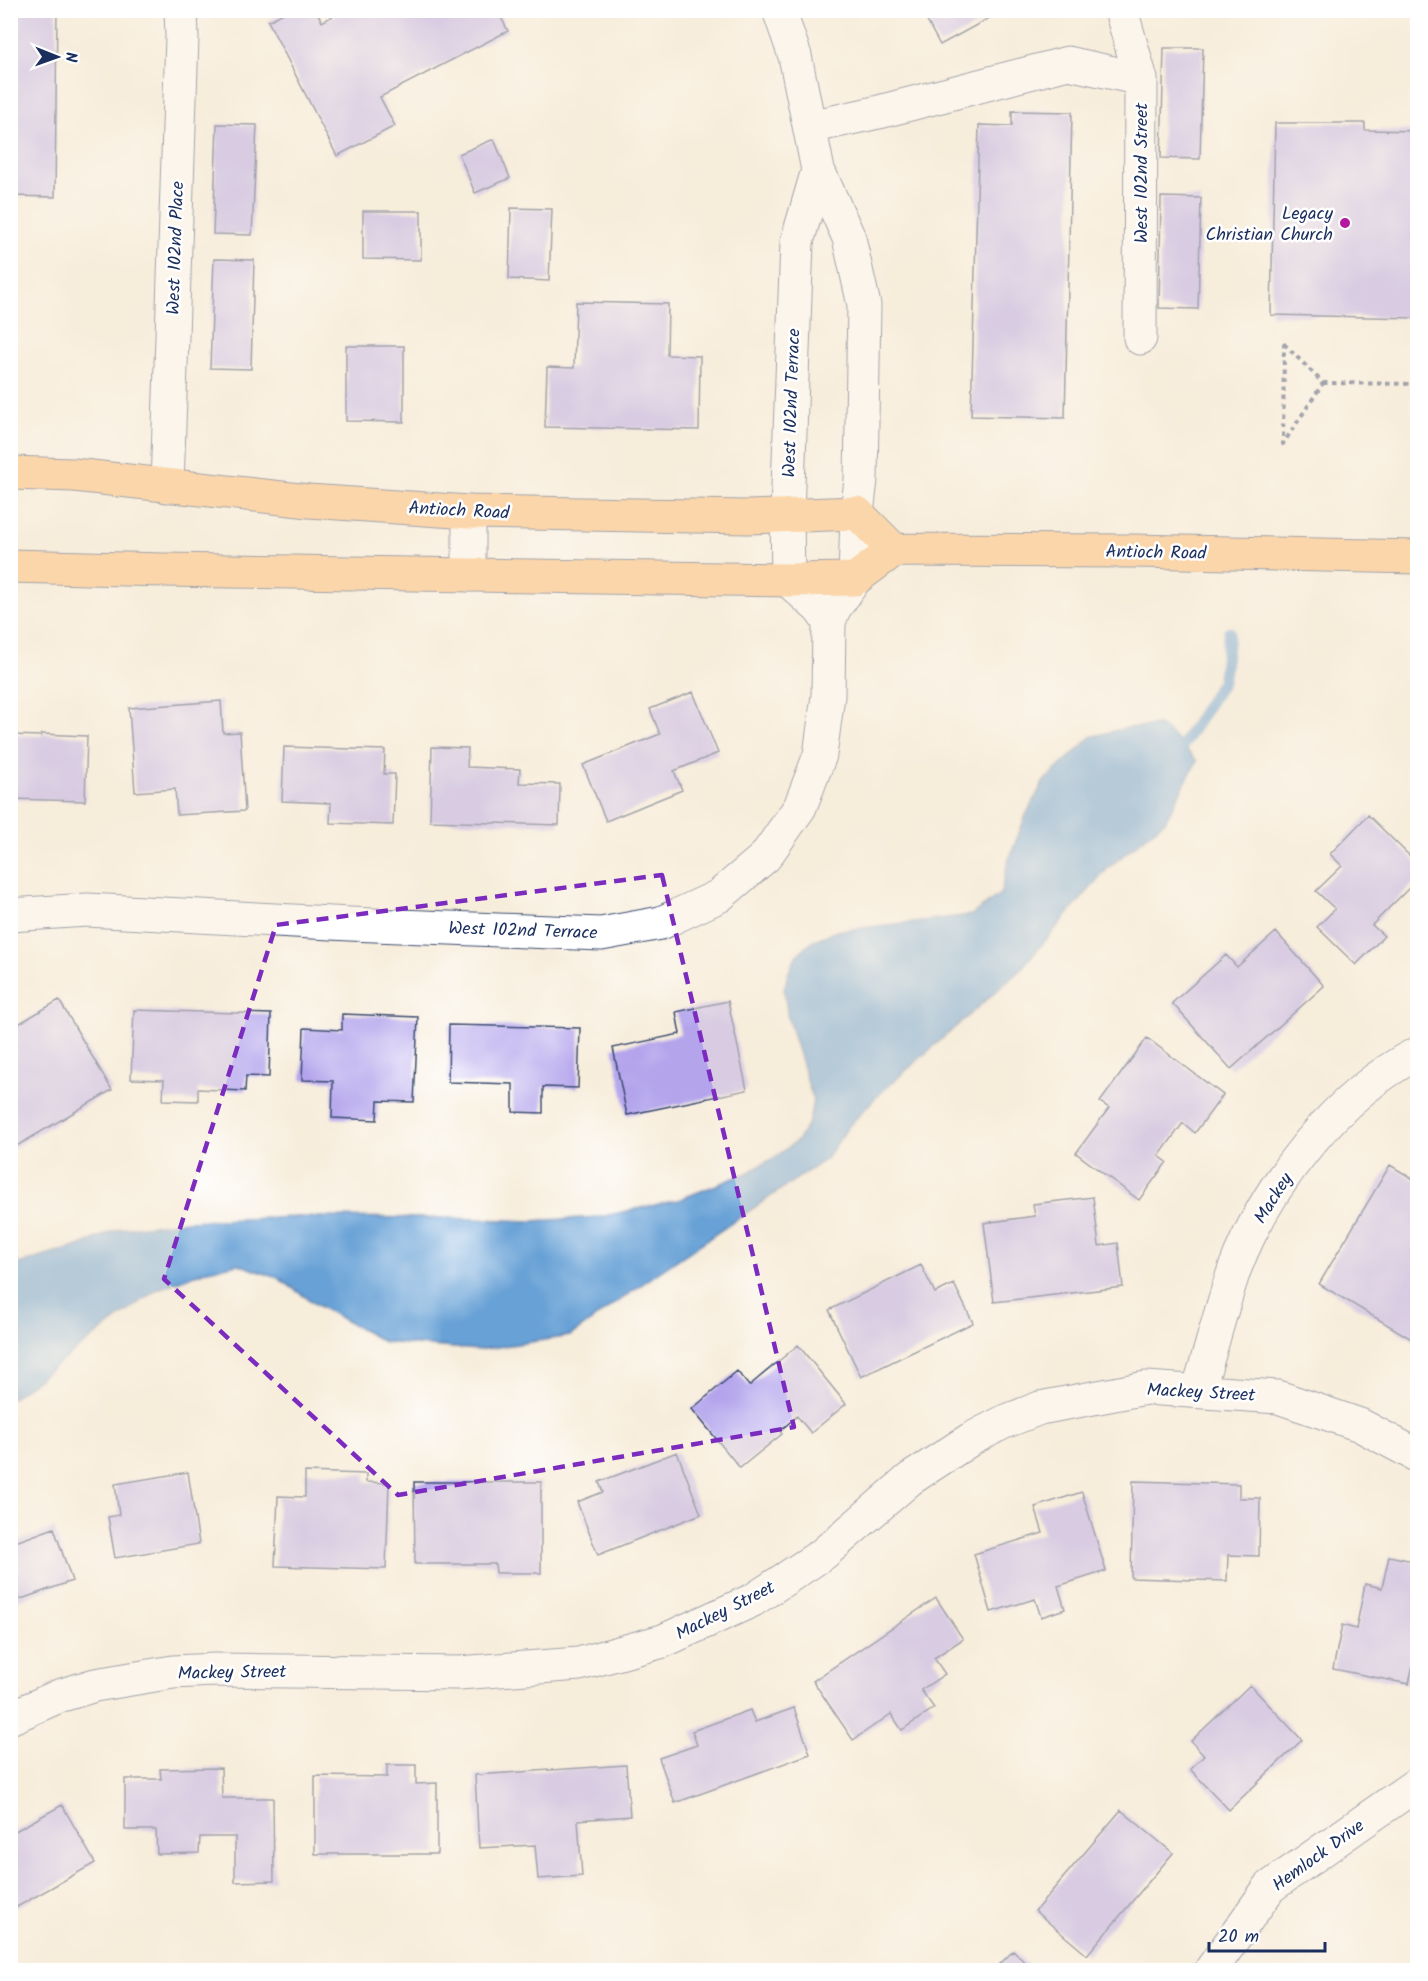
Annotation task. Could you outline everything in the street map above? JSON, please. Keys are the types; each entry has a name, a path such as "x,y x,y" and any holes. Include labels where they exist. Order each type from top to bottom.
{"main road":[{"name":"Antioch Road","path":"10,473 74,474 309,501 469,512 748,516 857,513"},
{"path":"10,566 788,580 855,579 894,550 857,513"},
{"name":"Antioch Road","path":"894,550 1133,551 1418,557"}],"street":[{"name":"West 102nd Place","path":"167,486 182,38 181,10"},
{"name":"West 102nd Terrace","path":"10,915 87,910 601,934 661,923 719,896 765,857 800,807 820,755 828,696 829,622 834,609 855,579 857,513 861,480 864,305 849,238 818,170 795,56 779,10"},
{"name":"West 102nd Street","path":"1121,10 1141,80 1140,338"},
{"path":"810,127 879,112 1068,63 1141,80"},
{"name":"West 102nd Terrace","path":"788,580 787,514 796,242 818,170"},
{"path":"469,512 469,575"},
{"path":"788,580 820,609 829,622"},
{"name":"Mackey","path":"1198,1391 1235,1268 1258,1218 1270,1199 1301,1153 1356,1094 1418,1053"},
{"name":"Mackey Street","path":"10,1718 59,1696 95,1685 173,1672 215,1670 459,1673 579,1664 663,1641 753,1600 823,1554 910,1479 970,1438 1040,1407 1146,1388 1278,1396 1360,1425 1418,1456"},
{"name":"Hemlock Drive","path":"1211,1971 1270,1887 1418,1783"}],"path":[{"path":"1323,383 1283,444 1284,344 1323,383 1418,384"}],"highlighted area":[{"path":"662,875 794,1427 398,1495 164,1279 276,925"}],"water":[{"path":"1159,725 1197,761 1165,821 1108,868 1019,971 875,1098 848,1127 826,1159 655,1275 570,1336 478,1350 384,1342 317,1305 278,1278 238,1264 208,1270 158,1289 11,1399 11,1266 76,1247 119,1229 188,1221 299,1217 531,1221 600,1217 678,1200 747,1173 775,1157 798,1140 809,1122 813,1100 788,1019 784,990 796,956 812,941 837,931 971,915 1001,893 1008,862 1026,815 1044,781 1091,737 1125,728"}],"building":[{"path":"10,10 57,10 55,197 10,196"},
{"path":"289,10 316,10 322,22 344,10 497,10 508,31 380,97 395,126 337,156 268,21"},
{"path":"921,10 1004,10 940,45"},
{"path":"1164,48 1203,48 1200,159 1161,158"},
{"path":"1012,111 1072,112 1065,418 971,416 979,125 1012,126"},
{"name":"Legacy Christian Church","path":"1275,123 1365,123 1365,130 1418,131 1418,318 1271,315"},
{"path":"217,124 257,125 252,235 213,234"},
{"path":"494,139 510,178 475,193 459,154"},
{"path":"1161,197 1201,198 1198,309 1159,308"},
{"path":"511,208 552,209 549,281 509,279"},
{"path":"363,211 421,211 421,260 363,259"},
{"path":"214,259 254,260 251,369 210,368"},
{"path":"576,302 668,304 667,355 700,356 699,430 545,427 547,367 574,368"},
{"path":"346,346 404,346 404,422 346,421"},
{"path":"693,692 718,753 674,771 682,790 606,821 583,765 660,734 650,709"},
{"path":"221,701 223,733 240,732 245,811 177,815 175,789 135,792 129,708"},
{"path":"41,734 87,736 85,801 10,799 10,735 41,736"},
{"path":"284,747 385,750 384,774 395,774 393,825 330,823 331,803 282,801"},
{"path":"432,747 468,748 467,767 520,769 519,783 560,784 559,825 430,821"},
{"path":"1368,815 1418,864 1418,879 1372,925 1384,936 1356,965 1317,927 1335,909 1316,891 1342,866 1330,854"},
{"path":"1276,932 1324,986 1231,1069 1172,1003 1226,955 1237,967"},
{"path":"59,1000 112,1090 10,1150 10,1029"},
{"path":"728,1001 747,1090 627,1115 613,1048 680,1034 676,1012"},
{"path":"134,1010 271,1014 269,1077 246,1076 245,1091 198,1089 198,1101 163,1100 164,1080 131,1079"},
{"path":"342,1014 418,1017 414,1102 378,1101 377,1120 332,1118 333,1081 302,1080 304,1028 342,1030"},
{"path":"449,1025 580,1028 578,1088 543,1087 543,1113 513,1112 513,1084 448,1082"},
{"path":"1147,1038 1223,1095 1195,1133 1183,1123 1159,1156 1167,1162 1139,1200 1076,1153 1109,1108 1100,1102"},
{"path":"1390,1165 1418,1182 1418,1277 1416,1280 1418,1281 1418,1343 1319,1284"},
{"path":"1093,1197 1099,1246 1118,1243 1123,1287 994,1302 984,1223 1035,1216 1033,1204"},
{"path":"921,1265 935,1293 954,1284 973,1323 861,1377 829,1310"},
{"path":"798,1345 846,1404 811,1433 797,1416 780,1431 782,1434 740,1468 692,1409 737,1371 749,1386"},
{"path":"677,1452 701,1514 598,1555 577,1502 603,1492 599,1482"},
{"path":"188,1472 199,1544 115,1558 108,1517 119,1515 115,1484"},
{"path":"305,1472 366,1474 366,1482 389,1483 386,1569 275,1566 278,1496 305,1497"},
{"path":"1133,1481 1239,1484 1239,1498 1260,1498 1259,1556 1228,1555 1227,1581 1131,1578"},
{"path":"414,1482 541,1482 541,1573 496,1573 495,1564 415,1564"},
{"path":"1082,1492 1106,1571 1058,1586 1065,1609 1041,1617 1035,1599 991,1612 974,1554 1043,1533 1035,1507"},
{"path":"54,1528 72,1581 10,1603 10,1544"},
{"path":"1389,1556 1418,1562 1418,1640 1409,1684 1333,1669 1342,1625 1356,1629 1365,1584 1382,1588"},
{"path":"936,1598 963,1639 934,1658 945,1674 921,1690 934,1708 902,1730 891,1714 853,1740 813,1681"},
{"path":"1250,1685 1302,1740 1229,1810 1190,1769 1204,1756 1191,1741"},
{"path":"794,1708 810,1754 675,1803 659,1758 697,1745 692,1731 750,1710 755,1722"},
{"path":"387,1765 416,1765 416,1784 437,1783 437,1854 315,1854 315,1776 387,1777"},
{"path":"626,1765 630,1816 578,1820 582,1876 538,1879 535,1845 479,1848 475,1775"},
{"path":"221,1768 222,1798 273,1798 274,1881 235,1882 235,1837 200,1837 199,1853 157,1854 156,1830 125,1830 125,1779 161,1779 160,1769"},
{"path":"62,1805 95,1863 10,1911 10,1834"},
{"path":"1121,1810 1173,1853 1087,1955 1035,1911"},
{"path":"1013,1951 1033,1970 994,1970"}],"waterway":[{"path":"1170,758 1182,746 1223,681 1229,632"}],"place":[{"name":"Legacy Christian Church","path":"1345,223"}]}
